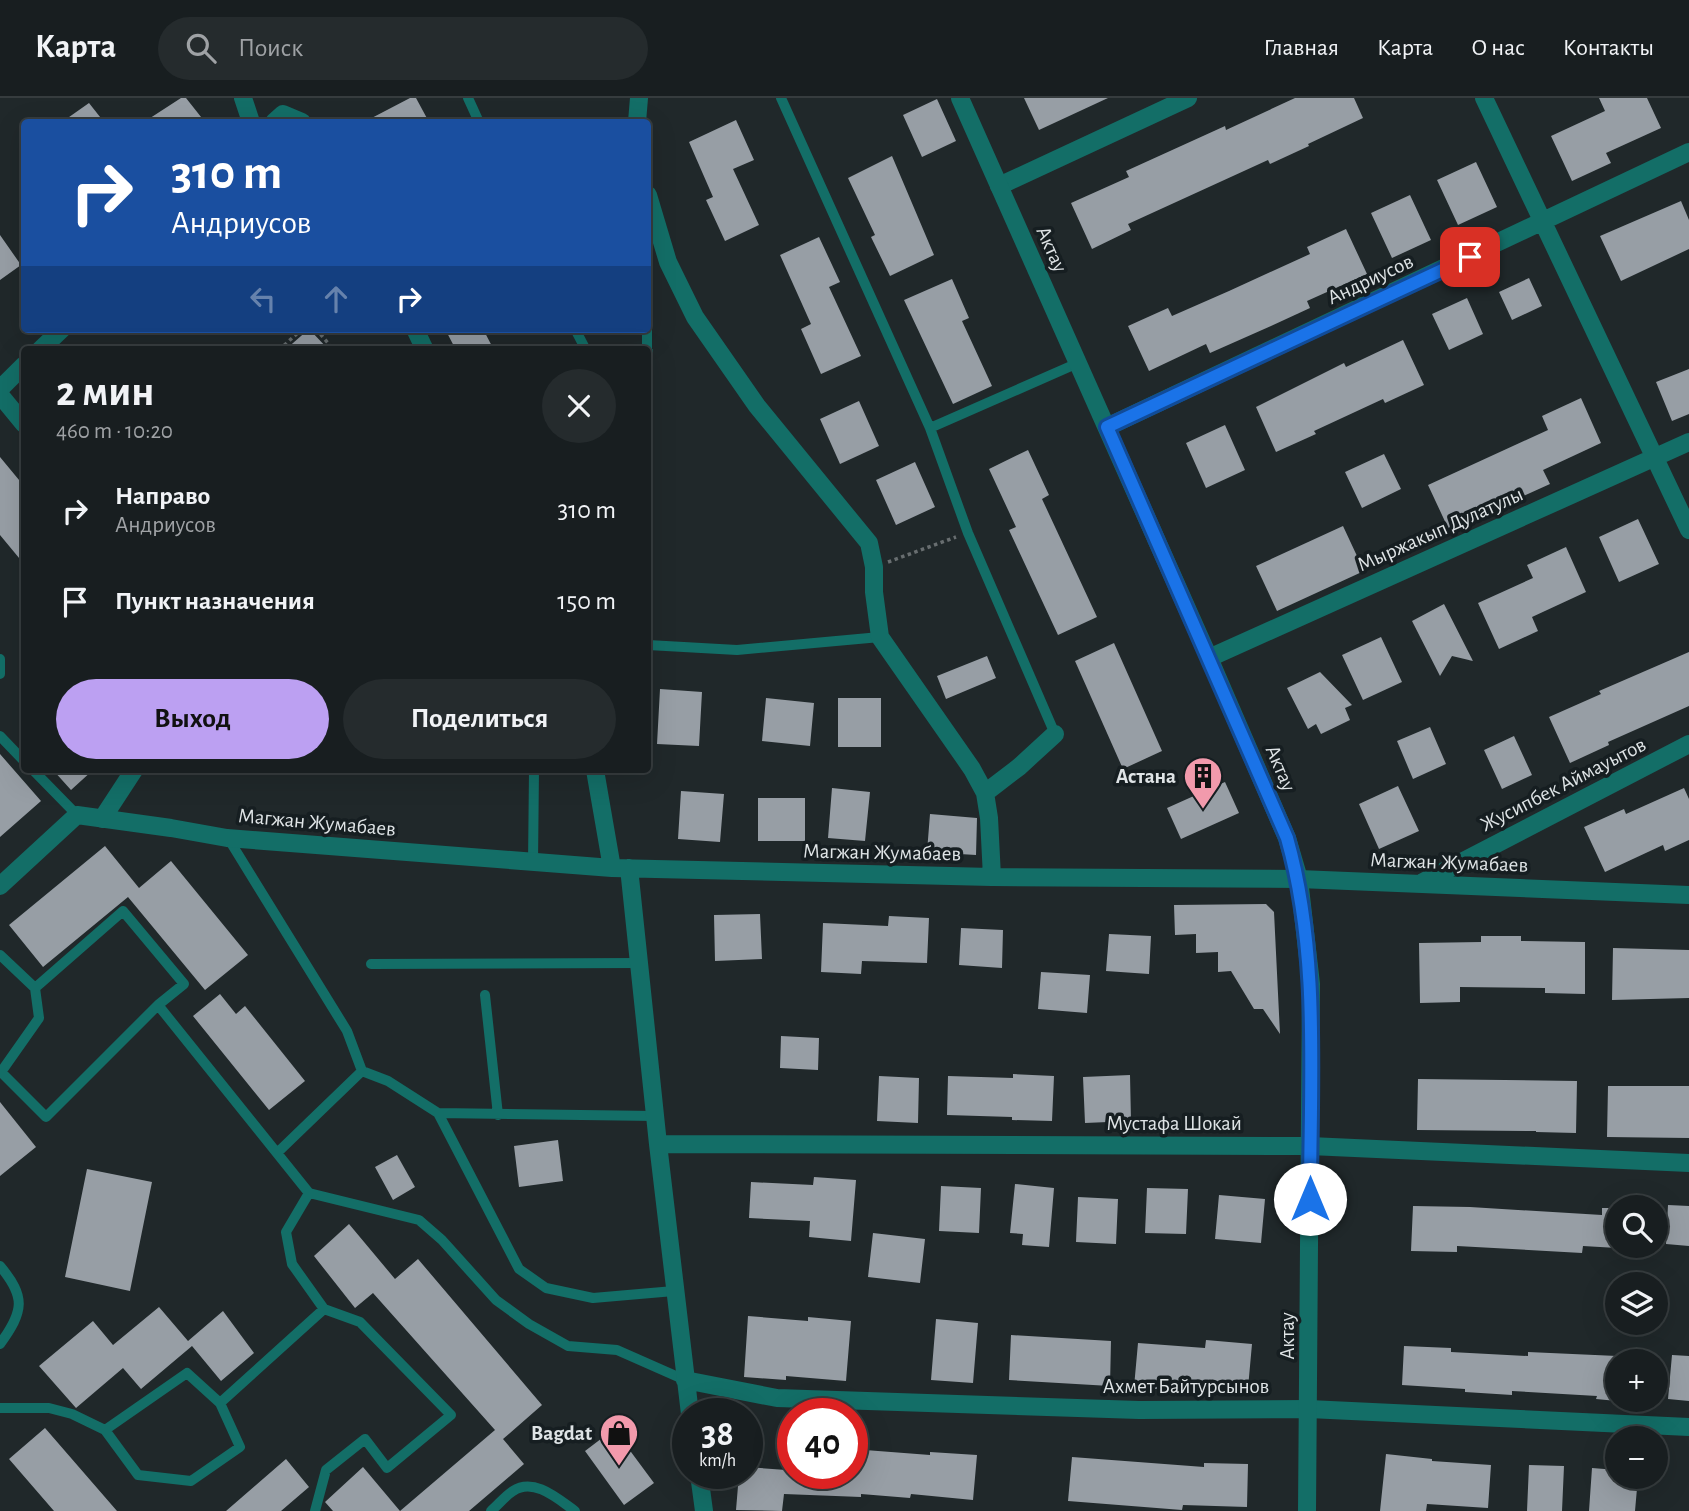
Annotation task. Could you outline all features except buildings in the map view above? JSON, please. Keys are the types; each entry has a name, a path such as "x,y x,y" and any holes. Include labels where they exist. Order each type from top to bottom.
{"street":[{"path":"243,98 250,119"},
{"path":"637,119 639,98"},
{"name":"Актау","path":"960,98 1209,657 1287,838 1299,878 1311,984 1307,1511"},
{"path":"999,186 1188,98"},
{"path":"1483,98 1689,530"},
{"name":"Андриусов","path":"1107,427 1689,152"},
{"path":"651,205 668,262 695,317 757,406 869,543 880,638 972,769 985,793 992,877"},
{"path":"44,346 58,333"},
{"path":"21,368 0,392 21,420"},
{"name":"Мыржакып Дулатулы","path":"1209,657 1689,442"},
{"path":"985,793 1055,734"},
{"name":"Жусипбек Аймауытов","path":"1420,884 1689,744"},
{"path":"102,819 132,773"},
{"path":"596,773 621,868 639,963 657,1144 688,1398"},
{"path":"0,886 77,815"},
{"name":"Магжан Жумабаев","path":"77,815 228,838 621,868 992,877 1299,878 1689,895"},
{"name":"Мустафа Шокай","path":"657,1144 1310,1146 1689,1163"},
{"name":"Ахмет Байтурсынов","path":"685,1381 778,1398 1139,1410 1309,1409 1689,1427"},
{"path":"701,1489 705,1511"}],"lane":[{"path":"468,98 478,119"},
{"path":"781,98 930,428 968,533 1055,734"},
{"path":"930,428 1078,363"},
{"path":"651,645 756,650 880,638"},
{"path":"0,659 0,674"},
{"path":"0,736 21,758"},
{"path":"36,773 77,815"},
{"path":"533,863 534,773"},
{"path":"228,838 347,1031 362,1071 388,1081 438,1113 519,1269 546,1288 593,1298 674,1291"},
{"path":"0,955 34,988 39,1018 1,1072 46,1117 158,1005 184,984 124,911 34,988"},
{"path":"371,964 639,963"},
{"path":"485,995 498,1115"},
{"path":"158,1005 309,1193 419,1220 442,1240 496,1300 528,1324 568,1346 617,1350 685,1381"},
{"path":"277,1153 362,1071"},
{"path":"438,1113 654,1116"},
{"path":"309,1193 286,1232 292,1264 324,1309 360,1322 451,1415 387,1468 365,1439 326,1470 315,1511"},
{"path":"0,1266 17,1286 19,1305 15,1324 0,1344"},
{"path":"220,1403 324,1309"},
{"path":"0,1408 49,1408 72,1414 105,1430 138,1475 191,1481 240,1447 220,1403 187,1373 105,1430"},
{"path":"491,1511 514,1490 527,1487 544,1489 575,1511"}],"path":[{"path":"283,346 298,333"},
{"path":"874,568 968,533"}],"place":[{"name":"Астана","path":"1203,810"},
{"name":"Bagdat","path":"619,1467"}],"route":[{"path":"1310,1199 1311,984 1299,878 1287,838 1107,427 1470,257"}]}
